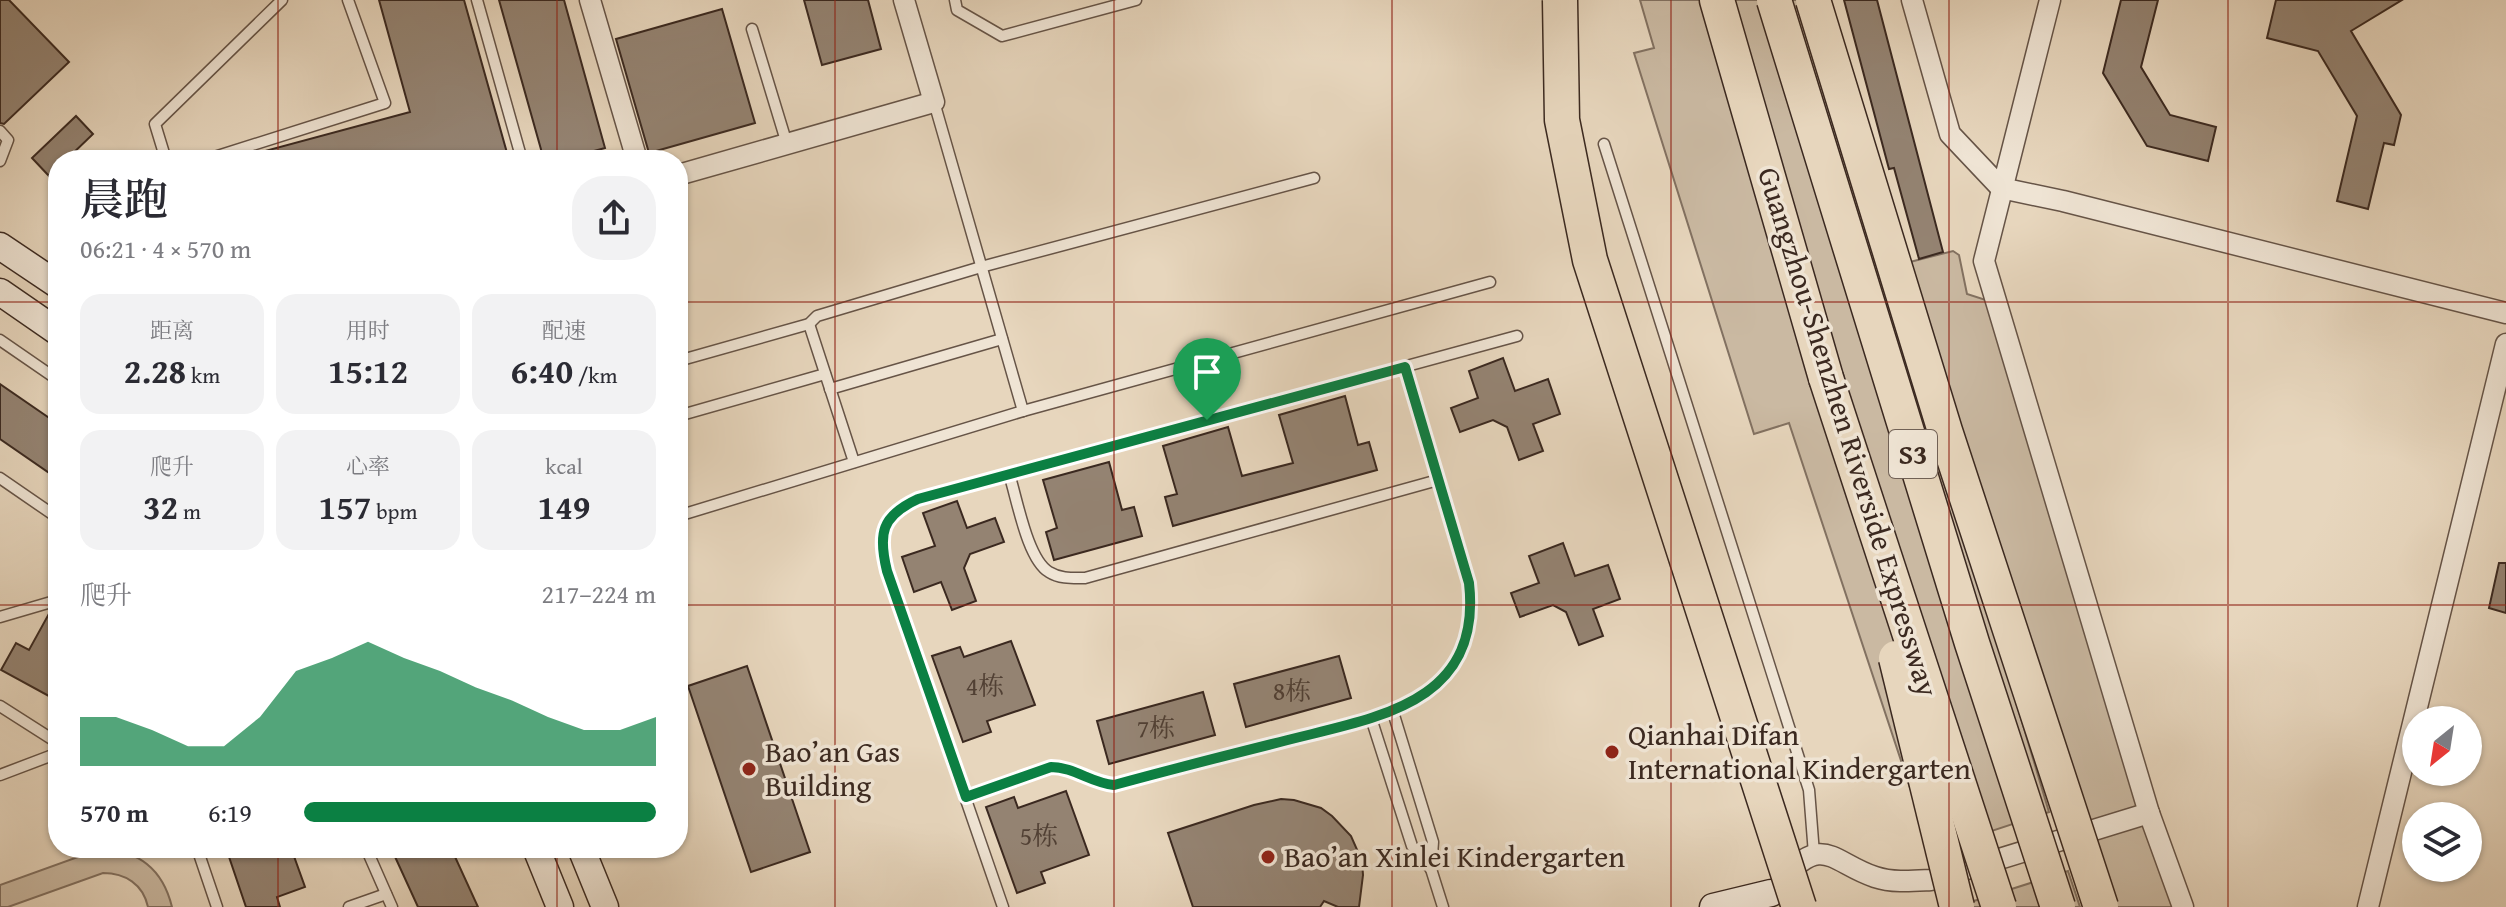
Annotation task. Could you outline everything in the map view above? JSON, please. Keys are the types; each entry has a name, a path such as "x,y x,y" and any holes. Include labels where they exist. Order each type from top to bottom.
{"highway":[{"path":"1560,0 1562,120 1590,260 1773,902"},
{"name":"Guangzhou-Shenzhen Riverside Expressway","path":"1717,0 1826,378 1999,907"},
{"name":"Guangzhou-Shenzhen Riverside Expressway","path":"1774,0 1967,628 2058,907"},
{"path":"1813,0 1945,431 2101,907"},
{"path":"1826,378 1957,907"}],"main road":[{"path":"0,246 48,276"},
{"path":"0,292 48,325"},
{"path":"540,858 560,907"},
{"path":"585,858 605,907"},
{"path":"1713,907 1773,902"}],"street":[{"path":"590,0 634,150"},
{"path":"688,172 934,102 904,0"},
{"path":"1912,0 1950,134 2001,188 2506,313"},
{"path":"2050,0 1984,261 2149,813 2183,907"},
{"path":"2368,907 2506,344"},
{"path":"1773,902 1799,861 1814,854 1833,856 1874,877 1894,881 1931,880 2149,813"}],"lane":[{"path":"163,150 155,124 282,0"},
{"path":"237,150 385,103 348,0"},
{"path":"477,0 519,150"},
{"path":"955,0 957,10 1002,36 1136,0"},
{"path":"752,29 787,144"},
{"path":"934,102 1023,411"},
{"path":"0,131 8,140 0,161"},
{"path":"1604,144 1809,790 1814,854"},
{"path":"688,358 809,324 817,316 981,267 1314,178"},
{"path":"688,513 1023,411 1490,282"},
{"path":"809,324 854,462"},
{"path":"1003,907 887,571 882,537 892,515 905,505 1009,474 1517,336"},
{"path":"830,389 1002,339"},
{"path":"0,340 48,373"},
{"path":"966,797 1051,767 1063,767 1100,784 1114,785 1393,712 1427,692 1448,673 1463,648 1469,630 1469,583 1405,367"},
{"path":"688,413 825,374"},
{"path":"1009,474 1035,559 1047,571 1065,578 1085,578 1438,480"},
{"path":"0,478 48,511"},
{"path":"0,617 48,603"},
{"path":"0,706 48,737"},
{"path":"1393,712 1433,842 1431,869 1443,907"},
{"path":"1371,718 1412,846 1431,869"},
{"path":"0,775 48,757"},
{"path":"200,858 217,907"},
{"path":"370,858 392,907"},
{"path":"349,907 386,894"}],"shaded area":[{"path":"1640,0 1806,0 2049,812 1931,851 1789,423 1754,434 1634,53 1654,48"},
{"path":"1953,251 1959,255 1967,294 1989,301 2175,907 2113,907 1906,263"},
{"path":"75,858 138,858 156,873 172,907 148,907 137,886 119,875 103,873 8,907 0,907 0,885"},
{"path":"2068,871 2080,907 1955,907"}],"building":[{"path":"0,0 9,0 69,62 4,124 0,123"},
{"path":"379,0 464,0 506,150 269,150 410,112"},
{"path":"499,0 564,0 605,148 541,150"},
{"path":"804,0 868,0 881,49 822,65"},
{"path":"1844,0 1877,0 1943,252 1919,259 1894,168 1889,169"},
{"path":"2121,0 2158,0 2141,67 2170,115 2216,127 2208,161 2147,146 2103,73"},
{"path":"2276,0 2402,0 2351,31 2401,115 2394,145 2384,143 2368,209 2337,201 2357,116 2318,51 2267,38"},
{"path":"722,9 755,123 660,150 648,150 616,39"},
{"path":"76,116 93,134 76,150 48,150 48,175 32,158"},
{"path":"1503,358 1515,391 1548,379 1560,414 1533,424 1543,451 1519,460 1507,427 1493,420 1460,432 1451,408 1478,398 1469,371"},
{"path":"0,384 48,417 48,472 0,439"},
{"path":"1345,396 1358,445 1369,442 1377,470 1173,526 1165,497 1177,494 1163,446 1228,427 1242,476 1293,463 1279,415"},
{"path":"1109,462 1122,510 1134,507 1142,536 1054,560 1046,532 1057,528 1043,480"},
{"path":"957,501 967,528 995,518 1004,542 970,554 964,568 976,601 952,610 941,582 914,592 902,557 935,546 923,513"},
{"path":"1563,543 1575,576 1608,565 1620,599 1593,609 1603,636 1579,645 1566,612 1553,605 1520,617 1511,593 1539,583 1529,556"},
{"path":"2499,563 2506,563 2506,613 2489,608"},
{"path":"48,615 48,696 1,670 16,643 29,650"},
{"path":"1011,641 1035,705 987,721 991,732 963,742 932,656 960,647 964,657"},
{"path":"1339,656 1351,698 1246,727 1234,684"},
{"name":"Bao’an Gas Building","path":"747,666 810,852 751,872 688,686"},
{"path":"1203,692 1215,735 1109,764 1097,721"},
{"path":"1066,791 1089,855 1041,872 1045,883 1017,893 986,807 1014,797 1018,808"},
{"path":"1281,799 1321,808 1351,836 1362,861 1359,907 1338,907 1324,901 1320,907 1193,907 1168,833"},
{"path":"229,858 295,858 305,887 277,897 280,907 246,907"},
{"path":"396,858 456,858 478,907 418,907"}],"place":[{"name":"Qianhai Difan International Kindergarten","path":"1612,752"},
{"name":"Bao’an Gas Building","path":"749,769"},
{"name":"Bao’an Xinlei Kindergarten","path":"1268,857"}],"route":[{"path":"1405,367 1469,583 1469,630 1463,648 1448,673 1405,707 1384,715 1114,785 1100,784 1063,767 1051,767 966,797 887,571 882,537 885,525 892,515 918,499 1207,420 1405,367"}]}
